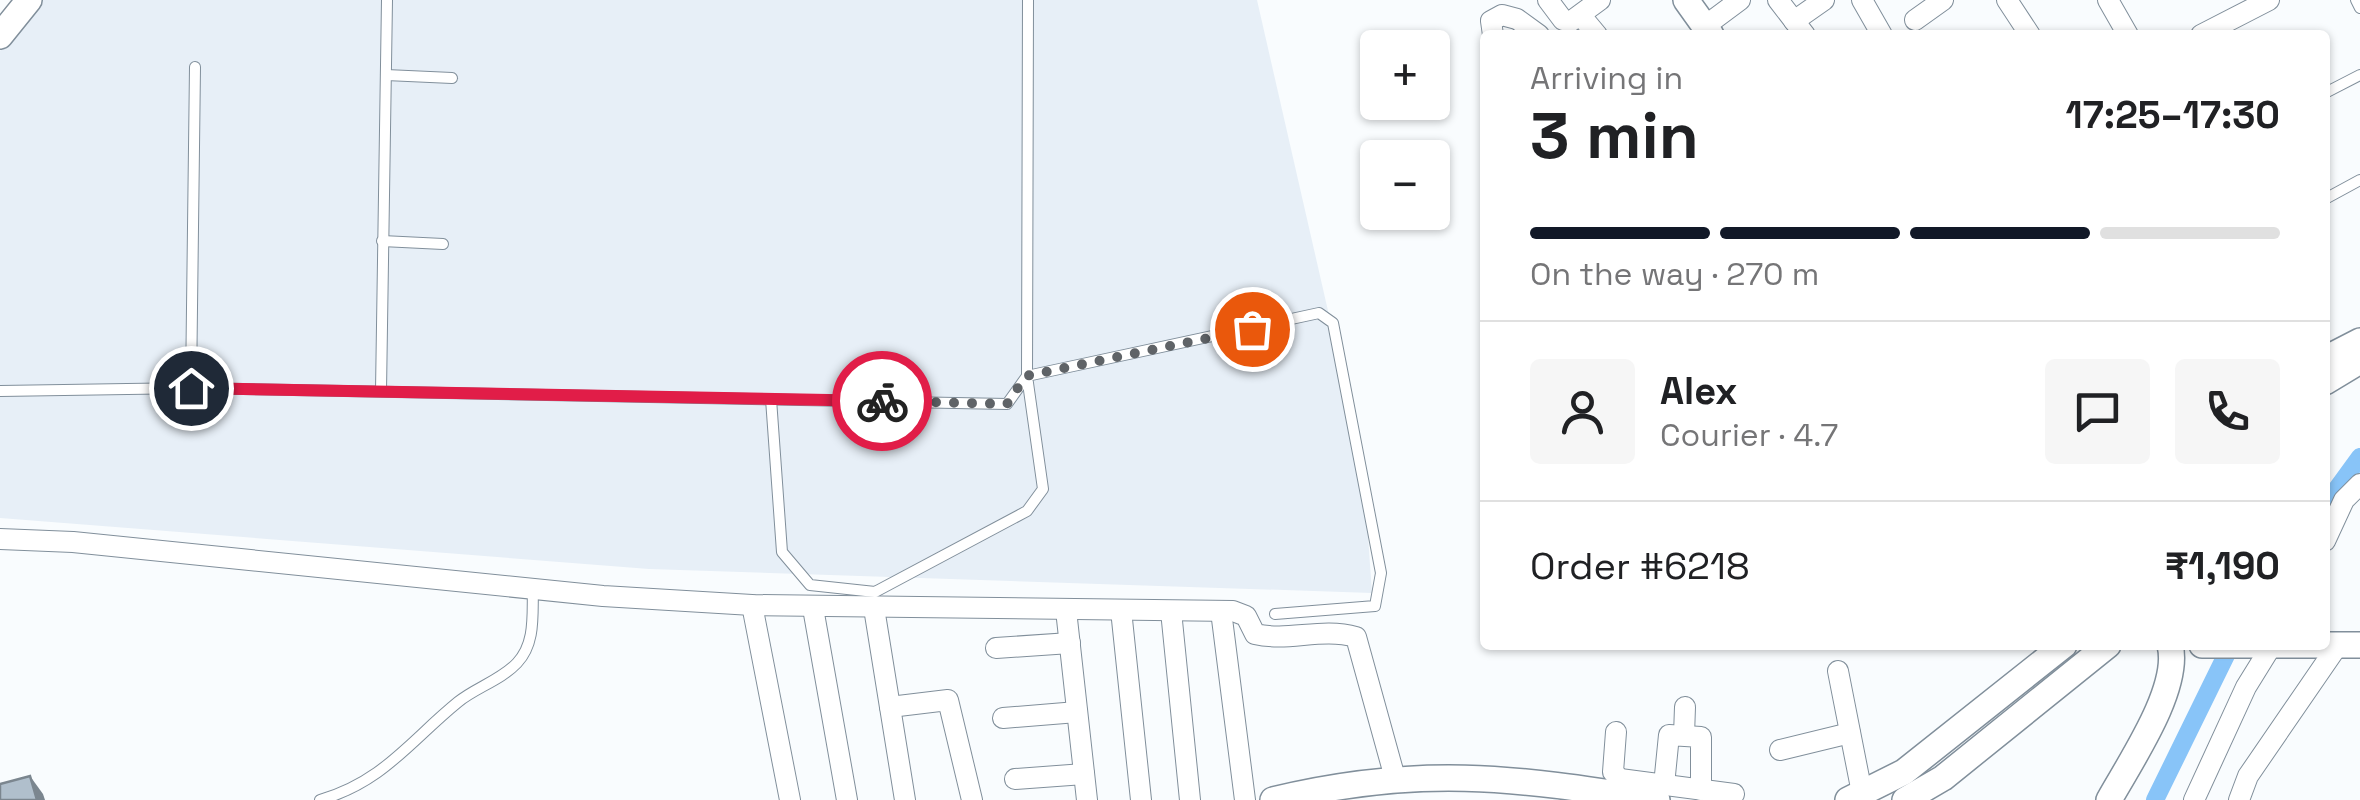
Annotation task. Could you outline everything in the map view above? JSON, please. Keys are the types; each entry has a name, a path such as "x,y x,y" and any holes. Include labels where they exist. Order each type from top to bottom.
{"street":[{"path":"0,36 29,0"},
{"path":"1548,0 1563,20 1582,16 1600,0"},
{"path":"1686,0 1708,30 1740,0"},
{"path":"1778,0 1800,28 1824,0"},
{"path":"1862,0 1879,30"},
{"path":"1915,20 1943,0"},
{"path":"2007,0 2026,30"},
{"path":"2108,0 2125,30"},
{"path":"2211,30 2269,0"},
{"path":"1492,30 1491,21 1502,16 1518,19 1532,30"},
{"path":"1582,16 1593,30"},
{"path":"2330,357 2360,342"},
{"path":"2330,379 2360,361"},
{"path":"2330,531 2344,500 2360,484"},
{"path":"0,538 752,606 1221,611 1246,616 1254,634 1271,638 1333,630 1356,637 1403,788"},
{"path":"752,606 790,800"},
{"path":"813,608 846,800"},
{"path":"874,608 905,800"},
{"path":"1066,610 1087,800"},
{"path":"1121,610 1141,800"},
{"path":"1170,611 1190,800"},
{"path":"1221,611 1245,800"},
{"path":"996,648 1070,642"},
{"path":"2239,800 2248,776 2349,645"},
{"path":"1838,671 1850,733 1855,797 1904,772 2058,650"},
{"path":"1904,800 1943,778 2100,650"},
{"path":"2109,800 2167,687 2174,660 2171,650"},
{"path":"2194,800 2246,686 2268,650"},
{"path":"890,707 948,700 972,800"},
{"path":"1684,735 1685,707"},
{"path":"1003,718 1077,712"},
{"path":"1616,732 1617,777 1676,792"},
{"path":"1780,750 1850,733"},
{"path":"1668,737 1704,738 1676,792 1668,737"},
{"path":"1015,779 1084,774"},
{"path":"1273,800 1336,785 1403,788 1519,778 1734,794"}],"lane":[{"path":"381,391 387,0"},
{"path":"771,399 782,552 810,585 876,592 1027,510 1043,489 1026,376 1028,0"},
{"path":"2356,0 2360,8"},
{"path":"191,388 195,67"},
{"path":"2330,91 2360,75"},
{"path":"386,76 452,78"},
{"path":"2330,196 2360,180"},
{"path":"382,241 443,244"},
{"path":"0,391 191,388 1007,404 1026,376 1319,312 1333,323 1381,573 1375,606 1275,614"},
{"path":"320,800 355,790 402,755 459,701 516,664 531,639 533,589"}],"shaded area":[{"path":"38,0 1257,0 1363,464 1372,593 649,569 0,518 0,51"}],"building":[{"path":"30,776 37,800 0,800 0,784"}],"waterway":[{"path":"2330,498 2360,457"},
{"path":"2155,800 2229,650"}],"way so far":[{"path":"882,401 1007,404 1026,376 1252,329"}],"route":[{"path":"191,388 882,401"}]}
